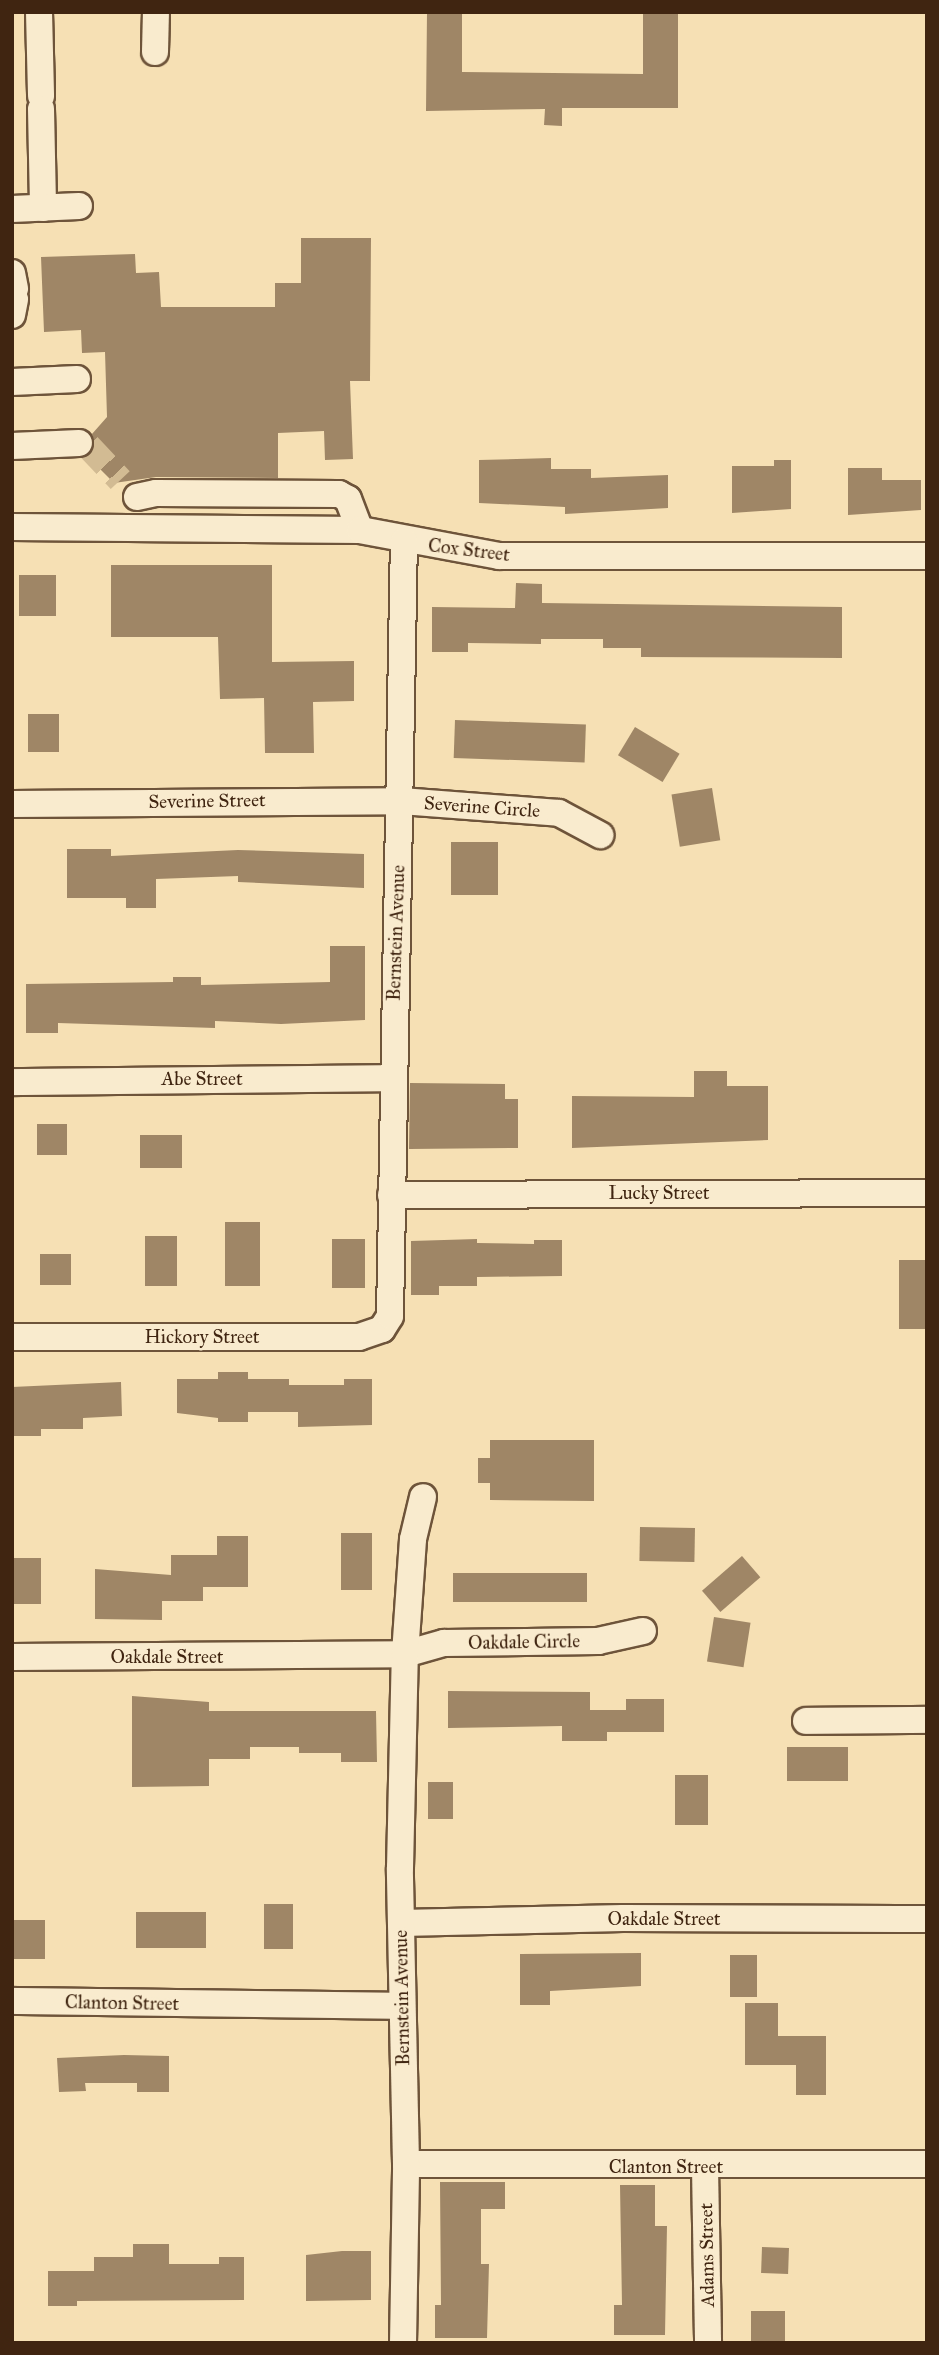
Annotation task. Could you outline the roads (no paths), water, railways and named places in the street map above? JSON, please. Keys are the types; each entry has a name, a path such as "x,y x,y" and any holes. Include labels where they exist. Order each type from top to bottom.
{"street":[{"path":"39,12 43,208"},
{"path":"155,52 156,12"},
{"path":"12,209 79,206"},
{"path":"12,382 77,379"},
{"path":"12,446 79,443"},
{"path":"141,527 128,489 156,493 339,494 348,499 360,530"},
{"path":"286,494 286,528"},
{"name":"Cox Street","path":"12,527 360,530 404,541 499,556 927,556"},
{"name":"Bernstein Avenue","path":"386,1324 390,1316 391,1078 401,801 404,541"},
{"name":"Severine Street","path":"12,804 401,801"},
{"name":"Severine Circle","path":"401,801 559,813 600,835"},
{"name":"Abe Street","path":"12,1082 391,1078"},
{"name":"Lucky Street","path":"391,1195 927,1193"},
{"name":"Hickory Street","path":"12,1337 359,1337 372,1335 386,1324"},
{"name":"Bernstein Avenue","path":"403,2343 406,2164 400,2006 405,1654 413,1539 423,1497"},
{"name":"Oakdale Circle","path":"405,1654 444,1643 598,1641 643,1631"},
{"name":"Oakdale Street","path":"12,1657 405,1654"},
{"path":"806,1721 927,1720"},
{"name":"Oakdale Street","path":"401,1923 597,1918 927,1919"},
{"name":"Clanton Street","path":"12,2001 400,2006"},
{"name":"Clanton Street","path":"406,2164 705,2167 927,2164"},
{"name":"Adams Street","path":"705,2167 708,2343"}],"tunnel":[{"path":"79,443 88,446 120,480"}]}
